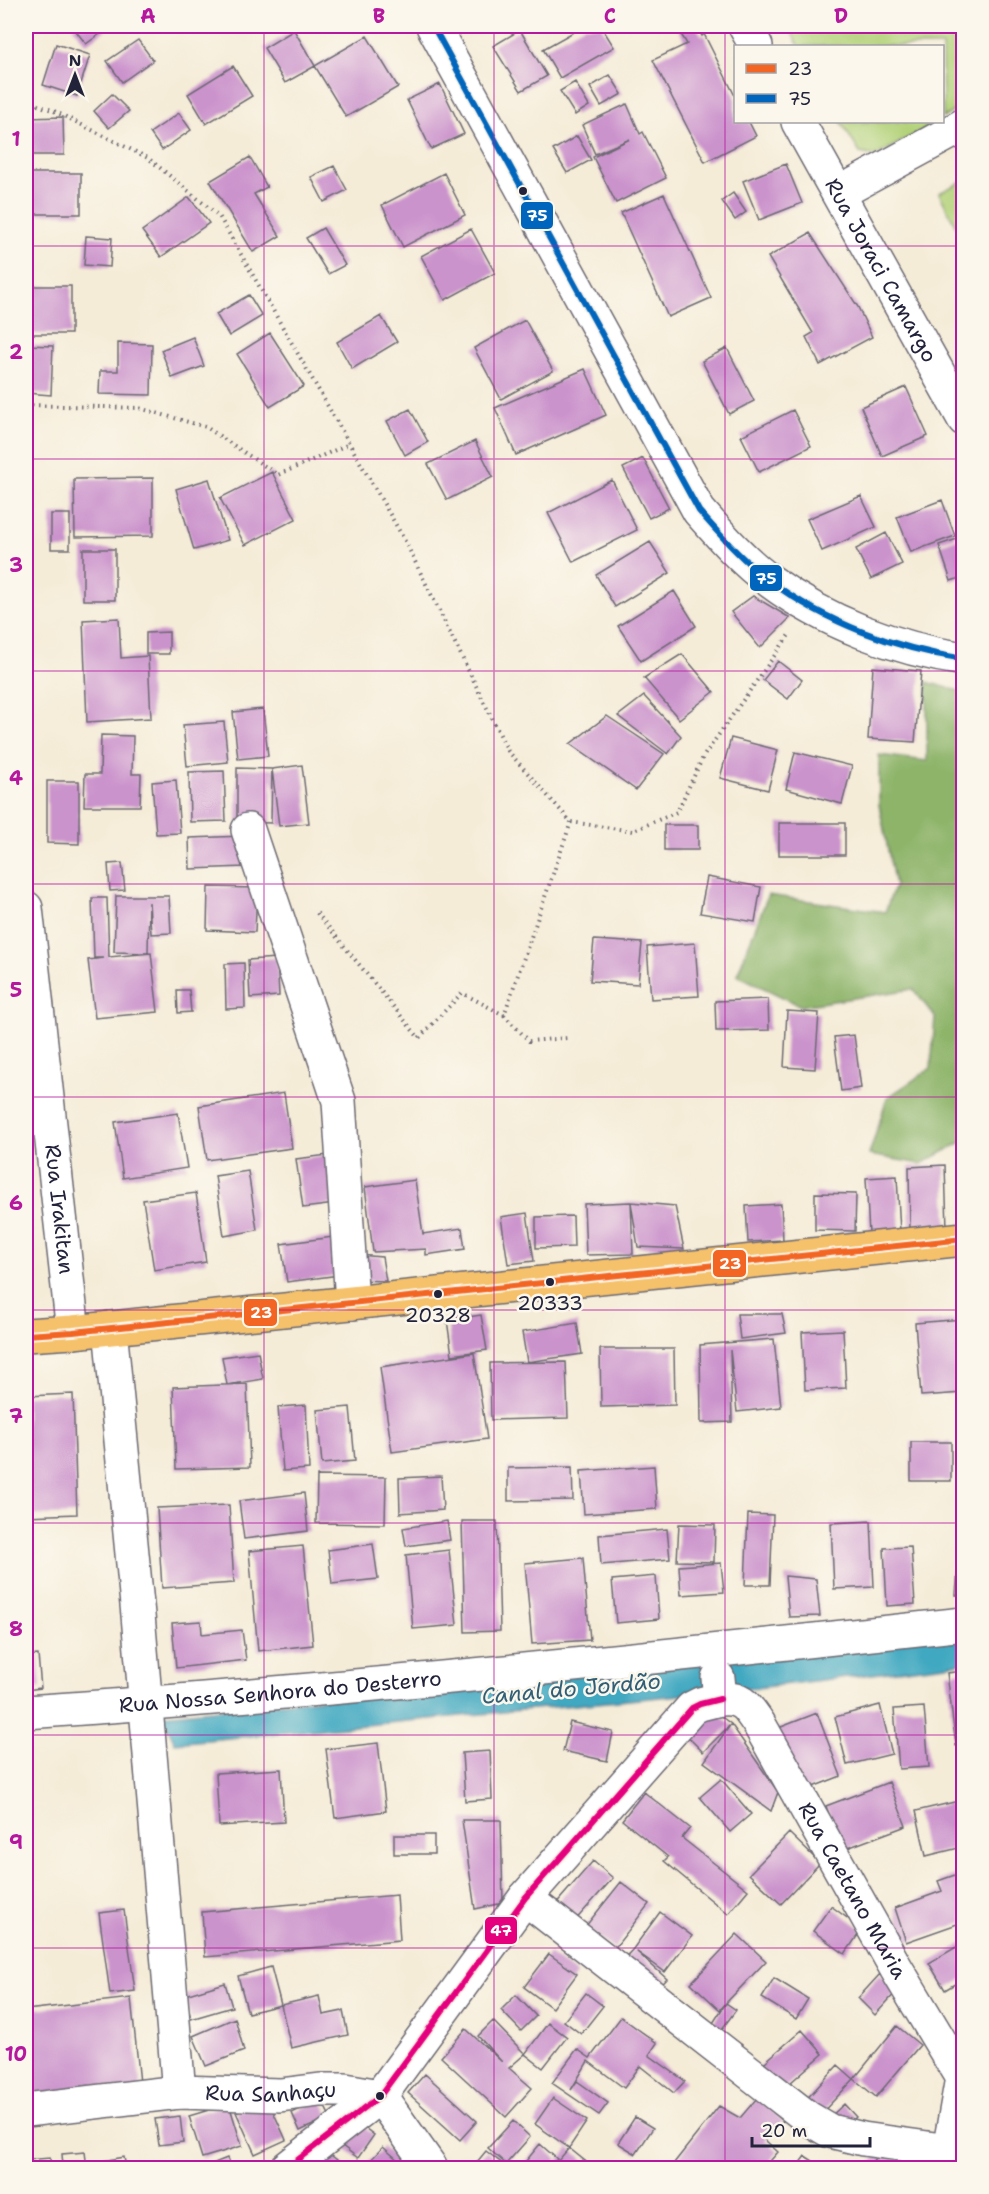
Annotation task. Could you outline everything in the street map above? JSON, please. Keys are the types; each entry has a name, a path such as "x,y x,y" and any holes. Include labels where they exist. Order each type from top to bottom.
{"main road":[{"path":"26,1335 74,1332 963,1239"}],"street":[{"path":"433,26 602,330 651,426 699,511 733,550 769,581 809,607 863,631 912,648 963,659"},
{"path":"744,26 755,45"},
{"name":"Rua Joraci Camargo","path":"799,123 963,419"},
{"path":"839,193 963,125"},
{"path":"248,830 339,1101 352,1303"},
{"name":"Rua Irakitan","path":"26,908 74,1332"},
{"path":"110,1328 138,1615 179,2092"},
{"name":"Rua Nossa Senhora do Desterro","path":"26,1712 144,1704 716,1654 963,1624"},
{"path":"286,2169 380,2096 525,1898 692,1708 720,1696 716,1654"},
{"name":"Rua Caetano Maria","path":"720,1696 744,1702 759,1724 896,1968 962,2078 956,2156"},
{"path":"525,1898 808,2118 830,2131 956,2156"},
{"name":"Rua Sanhaçu","path":"26,2110 179,2092 280,2095 320,2090 345,2090 380,2096"},
{"path":"380,2096 431,2169"}],"path":[{"path":"26,101 52,110 148,158 219,216 404,540 508,751 572,822 632,831 677,812 704,757 809,607"},
{"path":"26,405 139,408 206,427 278,475 349,444"},
{"path":"504,1015 572,822"},
{"path":"273,902 301,893 419,1038 462,993 504,1015 529,1041 568,1038"}],"green space":[{"path":"788,26 963,26 963,105 944,117 944,45 798,45"},
{"path":"842,123 935,123 876,156 860,153"},
{"path":"963,181 963,240 939,193"},
{"path":"927,682 963,692 964,1141 921,1164 869,1155 887,1098 931,1068 935,1017 913,989 801,1006 737,975 768,895 885,912 895,885 879,805 879,755 927,761"}],"water":[{"name":"Canal do Jordão","path":"963,1633 963,1663 756,1688 175,1743 162,1715"}],"building":[{"path":"72,26 111,26 86,44"},
{"path":"584,26 601,26 614,47 560,78 543,49"},
{"path":"676,26 696,26 702,36 704,34 734,94 734,123 750,123 756,136 705,162 653,60 687,44"},
{"path":"294,30 315,66 285,83 264,48"},
{"path":"520,30 547,76 521,91 493,46"},
{"path":"367,36 398,87 346,117 315,66"},
{"path":"138,40 153,60 122,82 107,61"},
{"path":"56,44 90,55 77,96 43,85"},
{"path":"233,66 252,96 206,124 188,94"},
{"path":"610,75 622,94 601,106 590,87"},
{"path":"575,82 589,106 575,115 560,91"},
{"path":"440,84 464,134 431,149 407,100"},
{"path":"112,94 129,111 109,128 94,111"},
{"path":"627,104 640,134 643,132 666,178 616,203 593,157 630,139 595,154 582,125"},
{"path":"179,113 191,130 162,150 150,133"},
{"path":"63,117 64,155 26,155 26,118"},
{"path":"577,136 591,160 567,173 553,150"},
{"path":"250,157 267,187 254,194 280,236 253,252 210,181"},
{"path":"786,164 802,203 759,220 743,181"},
{"path":"334,166 347,190 324,202 311,177"},
{"path":"26,173 81,173 81,214 26,214"},
{"path":"444,173 465,215 403,247 382,205"},
{"path":"733,193 746,212 735,220 722,201"},
{"path":"664,194 711,298 668,317 621,213"},
{"path":"189,197 209,223 161,257 142,231"},
{"path":"323,228 345,265 328,274 306,238"},
{"path":"471,229 495,273 445,300 421,256"},
{"path":"810,233 858,307 872,337 820,365 806,337 813,333 768,257"},
{"path":"86,236 112,238 110,267 84,265"},
{"path":"26,286 71,286 71,334 26,334"},
{"path":"249,295 262,316 229,336 216,314"},
{"path":"381,316 397,342 352,369 337,342"},
{"path":"525,320 553,371 501,399 474,348"},
{"path":"270,333 304,386 270,407 237,354"},
{"path":"193,337 204,366 172,378 161,350"},
{"path":"118,343 152,344 151,395 99,394 100,371 118,371"},
{"path":"26,345 53,346 51,395 26,393"},
{"path":"727,348 754,401 729,414 702,361"},
{"path":"585,369 606,415 516,455 495,408"},
{"path":"906,387 928,436 882,456 861,407"},
{"path":"410,409 428,442 405,455 387,421"},
{"path":"793,410 811,446 759,472 741,436"},
{"path":"475,441 493,477 447,500 428,464"},
{"path":"643,458 669,508 649,518 623,468"},
{"path":"272,472 296,519 245,545 220,498"},
{"path":"153,478 153,536 75,537 74,479"},
{"path":"209,479 228,540 194,550 176,489"},
{"path":"612,480 637,530 573,562 548,513"},
{"path":"861,496 876,527 822,551 807,519"},
{"path":"942,500 955,536 911,552 897,517"},
{"path":"51,514 70,514 70,549 51,549"},
{"path":"886,533 902,564 871,579 856,549"},
{"path":"963,537 963,577 951,581 939,545"},
{"path":"650,542 670,573 615,607 596,575"},
{"path":"83,549 115,549 115,600 83,600"},
{"path":"674,591 696,626 641,661 618,626"},
{"path":"753,596 790,618 760,648 731,612"},
{"path":"119,618 121,658 148,656 151,718 87,722 83,620"},
{"path":"169,632 169,654 146,654 146,633"},
{"path":"682,654 714,692 679,719 644,678"},
{"path":"778,661 802,680 788,699 763,680"},
{"path":"873,667 921,671 915,742 868,739"},
{"path":"644,696 681,736 668,754 618,716"},
{"path":"263,709 268,756 238,759 233,712"},
{"path":"607,716 664,754 636,790 570,744"},
{"path":"224,722 228,762 187,766 183,725"},
{"path":"101,735 133,736 132,774 141,774 140,806 84,806 85,774 100,774"},
{"path":"731,738 778,750 768,790 720,778"},
{"path":"795,752 852,766 842,804 786,789"},
{"path":"302,765 309,823 279,826 272,769"},
{"path":"237,768 272,769 271,823 237,822"},
{"path":"224,771 226,821 190,822 189,772"},
{"path":"176,780 180,833 156,834 152,782"},
{"path":"47,781 79,781 79,844 47,843"},
{"path":"779,823 845,823 845,855 779,855"},
{"path":"664,825 698,825 698,850 664,850"},
{"path":"244,836 245,867 190,869 189,838"},
{"path":"122,863 125,890 110,891 108,864"},
{"path":"707,877 761,887 755,922 700,913"},
{"path":"208,887 257,888 255,932 207,930"},
{"path":"116,896 169,896 171,933 151,934 149,902 148,953 114,952"},
{"path":"92,898 107,898 109,957 151,953 158,1012 95,1018 88,960 104,958 94,958"},
{"path":"594,940 642,943 638,984 590,981"},
{"path":"695,943 699,996 651,999 647,947"},
{"path":"277,958 279,996 250,998 248,960"},
{"path":"244,963 245,1008 226,1009 225,964"},
{"path":"177,990 189,990 191,1012 178,1013"},
{"path":"768,999 769,1030 716,1031 715,1001"},
{"path":"787,1011 819,1013 815,1069 784,1067"},
{"path":"854,1035 861,1088 841,1091 834,1037"},
{"path":"284,1093 292,1148 207,1160 199,1106"},
{"path":"178,1113 187,1168 123,1178 115,1122"},
{"path":"328,1155 335,1204 303,1208 296,1159"},
{"path":"945,1165 947,1229 910,1230 909,1167"},
{"path":"248,1171 257,1230 224,1236 215,1176"},
{"path":"897,1176 900,1232 869,1234 866,1178"},
{"path":"415,1180 423,1234 462,1228 465,1249 426,1255 426,1249 373,1252 365,1187"},
{"path":"196,1193 206,1262 154,1270 143,1200"},
{"path":"815,1193 856,1194 855,1231 815,1230"},
{"path":"631,1202 675,1206 684,1249 638,1247"},
{"path":"631,1202 633,1254 586,1255 584,1204"},
{"path":"781,1204 783,1240 748,1242 746,1206"},
{"path":"527,1213 534,1261 508,1264 501,1217"},
{"path":"573,1216 574,1247 536,1248 536,1217"},
{"path":"333,1237 339,1275 287,1282 281,1244"},
{"path":"358,1255 382,1257 386,1281 357,1280"},
{"path":"737,1314 782,1314 786,1333 740,1339"},
{"path":"481,1315 487,1350 452,1355 447,1320"},
{"path":"963,1319 963,1393 921,1396 915,1323"},
{"path":"577,1323 582,1354 527,1362 522,1332"},
{"path":"843,1330 846,1388 805,1390 802,1332"},
{"path":"774,1339 781,1407 737,1412 730,1350 732,1422 701,1423 700,1345"},
{"path":"600,1349 674,1349 675,1405 601,1407"},
{"path":"258,1352 263,1379 227,1385 222,1357"},
{"path":"474,1353 487,1439 392,1452 380,1367"},
{"path":"566,1362 568,1418 491,1420 490,1363"},
{"path":"247,1384 250,1467 176,1469 173,1387"},
{"path":"73,1394 77,1514 26,1516 26,1396"},
{"path":"306,1405 309,1469 283,1471 278,1407"},
{"path":"350,1407 355,1461 322,1464 317,1410"},
{"path":"911,1442 951,1442 951,1481 911,1481"},
{"path":"654,1466 657,1509 584,1514 581,1471"},
{"path":"572,1467 573,1500 508,1501 508,1468"},
{"path":"317,1476 386,1477 385,1524 316,1523"},
{"path":"441,1476 443,1510 400,1513 399,1478"},
{"path":"304,1493 308,1531 244,1539 239,1501"},
{"path":"229,1505 234,1583 162,1588 157,1508"},
{"path":"748,1514 773,1515 770,1585 745,1585"},
{"path":"447,1521 450,1540 406,1546 403,1528"},
{"path":"462,1521 497,1521 500,1631 465,1632"},
{"path":"871,1521 874,1587 834,1589 831,1523"},
{"path":"679,1524 715,1525 714,1562 677,1561"},
{"path":"667,1529 670,1559 601,1565 599,1535"},
{"path":"373,1544 378,1579 332,1584 328,1550"},
{"path":"303,1546 313,1645 258,1651 249,1551"},
{"path":"911,1547 915,1604 887,1606 884,1548"},
{"path":"449,1550 457,1625 413,1629 406,1555"},
{"path":"959,1552 963,1552 963,1596 956,1595"},
{"path":"583,1558 590,1640 532,1644 525,1563"},
{"path":"721,1563 724,1592 681,1595 679,1566"},
{"path":"656,1576 659,1619 616,1623 612,1580"},
{"path":"785,1576 816,1579 820,1616 789,1617"},
{"path":"201,1621 202,1634 242,1630 246,1660 176,1668 172,1623"},
{"path":"38,1655 41,1688 26,1690 26,1656"},
{"path":"963,1671 963,1745 956,1746 947,1673"},
{"path":"880,1705 892,1754 847,1765 835,1717"},
{"path":"707,1706 731,1724 703,1752 685,1734"},
{"path":"924,1707 929,1767 899,1769 894,1709"},
{"path":"817,1713 841,1776 800,1792 776,1729"},
{"path":"570,1722 613,1732 607,1761 563,1751"},
{"path":"731,1724 778,1792 771,1811 704,1762"},
{"path":"378,1743 386,1811 335,1818 326,1749"},
{"path":"490,1751 492,1799 465,1801 462,1753"},
{"path":"281,1769 284,1822 219,1826 216,1773"},
{"path":"721,1779 751,1814 730,1832 700,1797"},
{"path":"889,1782 906,1826 842,1850 826,1806"},
{"path":"644,1792 690,1828 682,1838 748,1890 728,1914 664,1861 668,1857 622,1820"},
{"path":"963,1800 963,1847 926,1856 916,1811"},
{"path":"462,1820 501,1820 503,1903 475,1909"},
{"path":"789,1833 820,1863 781,1904 749,1874"},
{"path":"394,1835 434,1835 434,1854 394,1854"},
{"path":"593,1861 613,1878 573,1923 554,1906"},
{"path":"963,1872 963,1922 906,1942 895,1908 942,1891 938,1881"},
{"path":"621,1882 649,1904 614,1949 585,1927"},
{"path":"397,1895 400,1940 205,1957 202,1912"},
{"path":"831,1906 862,1929 845,1954 813,1931"},
{"path":"124,1910 135,1991 110,1994 99,1913"},
{"path":"660,1912 692,1936 665,1972 636,1951 667,1979 652,1995 618,1965 633,1949"},
{"path":"737,1934 766,1961 720,2010 691,1983"},
{"path":"963,1943 963,1979 945,1990 929,1963"},
{"path":"549,1954 577,1974 552,2008 524,1987"},
{"path":"271,1967 281,2005 248,2013 238,1976"},
{"path":"880,1974 898,1990 875,2015 858,1998"},
{"path":"774,1978 808,1999 796,2019 762,1998"},
{"path":"225,1983 232,2007 191,2019 185,1995"},
{"path":"586,1993 603,2006 581,2034 564,2021"},
{"path":"516,1995 536,2016 521,2031 501,2010"},
{"path":"319,1996 323,2015 343,2011 348,2035 291,2048 281,2005"},
{"path":"131,1998 141,2092 26,2105 26,2010"},
{"path":"726,2003 736,2010 722,2029 713,2023"},
{"path":"621,2017 657,2043 649,2055 685,2081 674,2093 640,2066 624,2088 588,2061 571,2090 577,2081 608,2103 599,2115 552,2083 577,2049 590,2058"},
{"path":"235,2018 244,2051 206,2066 193,2036"},
{"path":"493,2021 525,2054 509,2068 532,2088 506,2117 441,2057 466,2029 502,2062 478,2036"},
{"path":"548,2023 567,2037 543,2068 525,2054"},
{"path":"897,2026 920,2045 876,2097 854,2079"},
{"path":"802,2030 823,2054 782,2090 758,2068"},
{"path":"838,2065 854,2079 817,2118 802,2104"},
{"path":"425,2074 477,2121 460,2140 408,2093"},
{"path":"267,2098 286,2140 255,2154 236,2112"},
{"path":"553,2098 587,2121 569,2148 535,2124"},
{"path":"757,2098 783,2121 765,2140 778,2152 764,2168 717,2168 708,2162 703,2168 670,2168 719,2106 740,2118"},
{"path":"321,2099 330,2117 300,2131 292,2113"},
{"path":"229,2104 242,2146 202,2158 189,2116"},
{"path":"844,2104 856,2117 841,2132 829,2118"},
{"path":"180,2116 183,2142 159,2145 155,2119"},
{"path":"635,2117 653,2128 636,2154 618,2143"},
{"path":"513,2121 530,2137 506,2164 488,2148"},
{"path":"357,2122 374,2135 358,2158 341,2145"},
{"path":"540,2144 557,2159 549,2168 521,2167"},
{"path":"383,2147 407,2168 368,2168 365,2166"},
{"path":"569,2148 590,2165 588,2168 566,2168 557,2162"},
{"path":"883,2150 903,2168 866,2168"},
{"path":"486,2151 508,2168 472,2168"},
{"path":"85,2152 87,2168 63,2168 62,2154"},
{"path":"328,2153 345,2166 343,2168 316,2168"},
{"path":"805,2156 824,2168 796,2168"},
{"path":"124,2157 126,2168 102,2168 101,2161"},
{"path":"50,2158 51,2168 26,2168 26,2160"},
{"path":"227,2158 231,2168 202,2168"}],"transit line":[{"name":"75","path":"433,26 699,511 760,573 791,596 814,609 887,641 964,659"},
{"name":"23","path":"26,1335 73,1332 964,1239"},
{"name":"47","path":"287,2168 380,2096 525,1898 692,1708 720,1699"}],"place":[{"name":"20333","path":"550,1282"},
{"name":"20328","path":"438,1294"}]}
